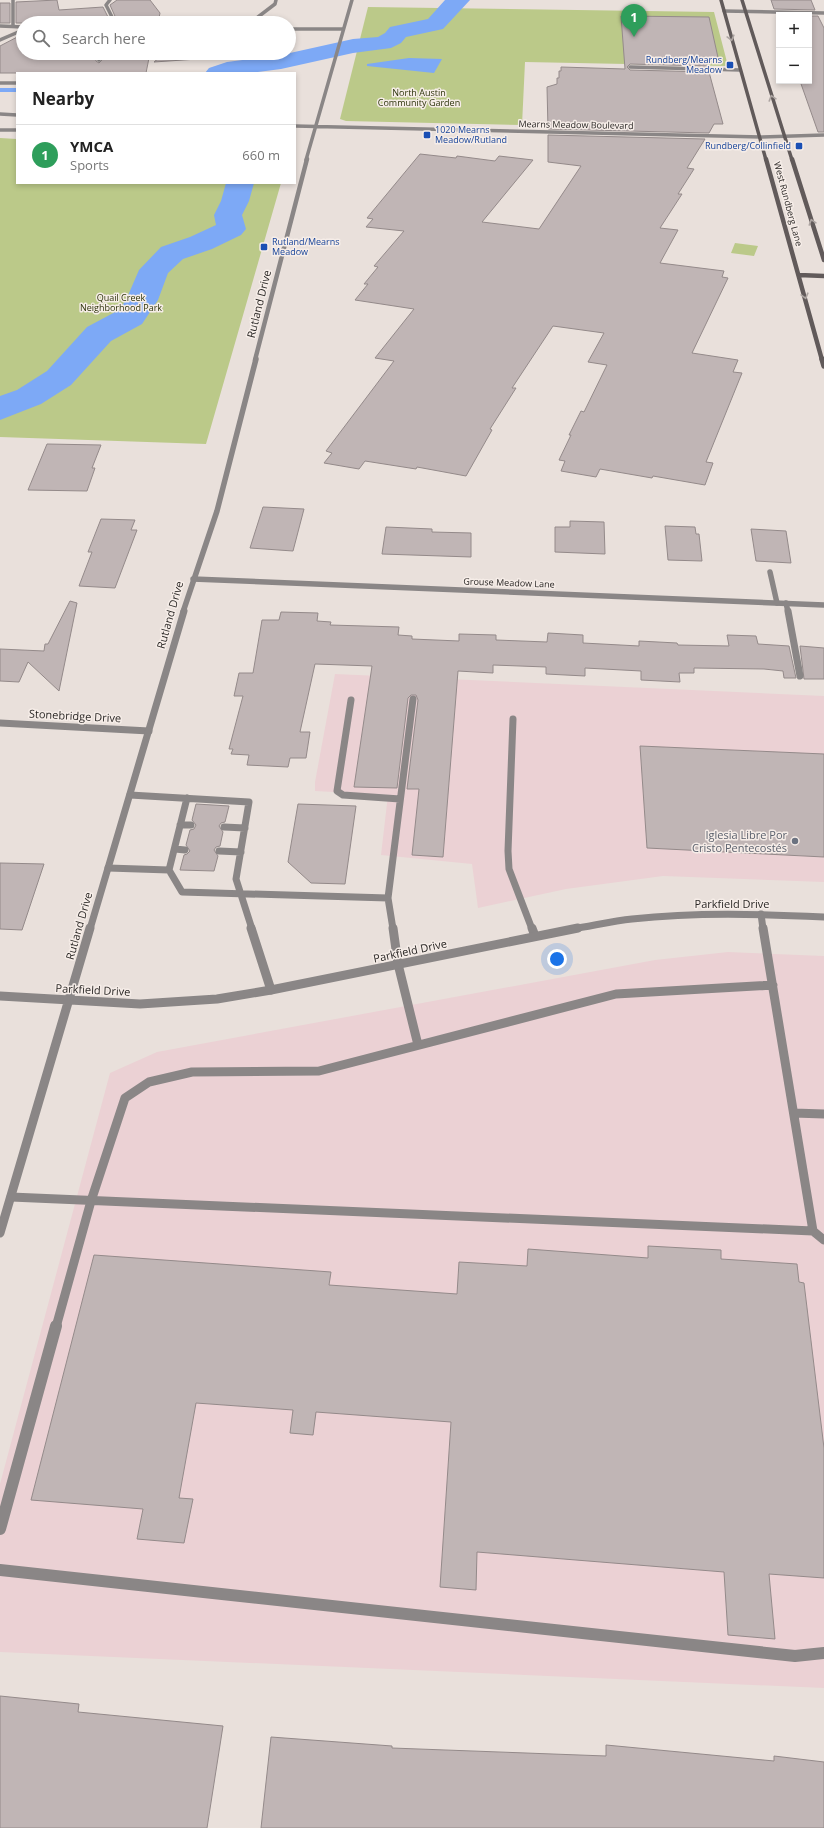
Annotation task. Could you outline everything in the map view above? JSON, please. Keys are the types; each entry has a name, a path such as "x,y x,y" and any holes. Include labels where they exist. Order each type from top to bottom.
{"main road":[{"name":"West Rundberg Lane","path":"721,0 740,70 761,137 824,366"},
{"name":"West Rundberg Lane","path":"742,0 824,260"},
{"path":"799,275 824,276"}],"street":[{"path":"13,26 14,0"},
{"path":"110,0 106,5 112,16"},
{"path":"259,16 275,4 276,0"},
{"name":"Rutland Drive","path":"0,1233 193,579 217,511 315,126 352,0"},
{"path":"724,11 824,13"},
{"path":"0,26 16,26"},
{"path":"296,29 343,29"},
{"path":"0,40 16,33"},
{"path":"630,67 740,70"},
{"path":"0,82 16,83"},
{"path":"0,114 16,114"},
{"name":"Mearns Meadow Boulevard","path":"296,126 761,137 784,135 824,135"},
{"path":"0,130 16,130"},
{"path":"770,572 777,603"},
{"name":"Grouse Meadow Lane","path":"193,579 824,605"},
{"path":"786,603 800,676"},
{"path":"413,699 388,898 398,964 418,1045"},
{"path":"351,700 338,791 343,795 400,799"},
{"path":"513,719 508,851 509,869 535,936"},
{"name":"Stonebridge Drive","path":"0,723 149,731"},
{"path":"130,796 249,802 236,879 271,990"},
{"path":"187,798 169,870 182,892 240,892 388,898"},
{"path":"180,825 191,825"},
{"path":"224,827 245,828"},
{"path":"175,849 185,850"},
{"path":"219,851 241,852"},
{"path":"108,868 169,870"},
{"path":"761,914 813,1231"},
{"name":"Parkfield Drive","path":"0,996 140,1004 177,1004 271,990 535,936 632,919 688,915 761,914 824,917"},
{"path":"0,1529 91,1201 125,1098 149,1082 192,1072 319,1070 616,994 773,985"},
{"path":"794,1113 824,1114"},
{"path":"11,1197 813,1231 824,1240"},
{"path":"0,1570 795,1656 824,1653"}],"shaded area":[{"path":"335,674 824,696 824,882 663,876 566,889 478,908 472,864 381,855 388,795 315,791 315,782"},
{"path":"728,952 824,956 824,1688 0,1652 0,1484 110,1073 157,1052 655,960"}],"green space":[{"name":"North Austin Community Garden","path":"368,7 714,12 728,66 525,62 522,125 346,121 340,119"},
{"name":"Quail Creek Neighborhood Park","path":"0,138 16,139 16,184 281,184 206,444 0,437"},
{"path":"735,243 758,246 754,256 731,253"}],"water":[{"path":"409,58 442,59 434,73 367,66 367,64"}],"building":[{"path":"57,0 59,10 103,7 108,16 16,16 16,2"},
{"path":"117,0 150,0 160,13 159,16 115,16 110,5"},
{"path":"771,0 811,0 815,10 774,9"},
{"path":"0,3 10,3 10,23 0,23"},
{"path":"621,16 709,17 719,62 706,61 707,66 630,64 627,67 630,70 709,72 723,124 714,124 709,133 548,129 547,87 557,84 557,78 559,78 559,71 561,71 561,67 625,69"},
{"path":"812,16 818,16 824,28 824,132 818,132 801,84 812,84"},
{"path":"16,38 16,60 96,60 99,63 102,60 149,60 146,72 0,73 0,46"},
{"path":"156,60 183,60 154,62"},
{"path":"548,135 705,139 687,168 694,169 678,194 682,194 660,228 678,230 660,263 724,271 722,277 728,278 692,353 738,360 733,372 742,373 706,462 713,463 705,485 600,469 596,477 561,471 565,461 559,460 571,435 569,435 581,411 584,412 607,365 588,362 604,333 553,326 512,388 516,388 490,429 492,430 466,476 417,467 416,469 365,461 359,469 324,463 332,453 326,451 394,361 375,358 414,309 355,300 368,284 364,284 378,267 374,266 404,231 366,227 373,219 367,218 420,154 456,158 457,156 495,161 499,156 533,160 482,222 539,229 581,166 548,162"},
{"path":"47,444 101,445 92,468 95,468 87,491 28,490"},
{"path":"263,507 304,509 293,551 250,548"},
{"path":"101,519 135,520 131,530 137,530 115,588 79,586 92,552 88,552"},
{"path":"570,521 604,522 605,554 555,552 555,527 570,527"},
{"path":"665,526 695,527 696,534 699,534 702,561 668,560"},
{"path":"386,527 432,529 432,532 471,533 471,557 382,554"},
{"path":"751,529 786,531 791,563 756,561"},
{"path":"70,601 77,603 59,691 28,662 19,682 0,681 0,649 44,651 45,644 48,644"},
{"path":"281,612 318,613 317,621 331,622 330,625 399,627 398,635 412,636 412,639 459,641 459,634 496,635 496,640 547,642 548,633 583,635 583,643 639,646 639,641 677,643 678,645 729,646 727,635 756,636 758,644 789,646 796,678 784,678 783,671 764,669 694,668 694,673 679,673 680,682 641,680 641,671 585,668 585,676 546,674 546,667 493,665 493,673 458,671 443,857 412,855 419,789 407,789 418,700 416,695 411,695 408,698 397,788 354,787 372,666 315,664 300,732 310,732 306,758 290,758 288,767 247,765 249,755 231,754 233,749 229,749 243,696 234,696 239,673 253,673 262,620 279,620"},
{"path":"800,646 824,648 824,679 804,679"},
{"path":"640,746 824,754 824,857 647,848"},
{"path":"196,804 229,806 225,822 221,823 219,826 223,832 220,846 216,847 214,850 218,856 214,871 180,870 184,855 190,851 186,845 190,830 194,829 196,825 192,820"},
{"path":"298,804 356,806 345,884 311,883 288,862"},
{"path":"0,863 44,864 22,930 0,929"},
{"path":"648,1246 721,1250 721,1259 797,1264 799,1282 804,1283 824,1448 824,1578 769,1574 775,1639 728,1635 724,1572 477,1552 476,1590 440,1587 451,1422 316,1412 313,1435 290,1433 293,1410 196,1403 179,1498 193,1499 184,1543 137,1539 143,1509 31,1500 94,1255 331,1272 329,1285 457,1294 459,1262 527,1266 528,1249 648,1258"},
{"path":"0,1696 79,1704 78,1712 223,1726 207,1828 0,1828"},
{"path":"271,1737 392,1746 392,1748 606,1756 606,1745 774,1761 774,1756 824,1762 824,1828 261,1828"}],"waterway":[{"path":"296,59 353,46 383,43 393,38 398,32 435,24 448,12 454,3 459,0"},
{"path":"220,72 227,69 290,60"},
{"path":"0,90 16,90"},
{"path":"0,409 29,397 59,378 99,334 131,317 142,300 154,270 172,253 201,243 231,229 228,215 235,201 240,184"}],"place":[{"name":"YMCA","path":"634,37"},
{"name":"Rundberg/Mearns Meadow","path":"730,65"},
{"name":"1020 Mearns Meadow/Rutland","path":"427,135"},
{"name":"Rundberg/Collinfield","path":"799,146"},
{"name":"Rutland/Mearns Meadow","path":"264,247"},
{"name":"Iglesia Libre Por Cristo Pentecostés","path":"795,841"}]}
